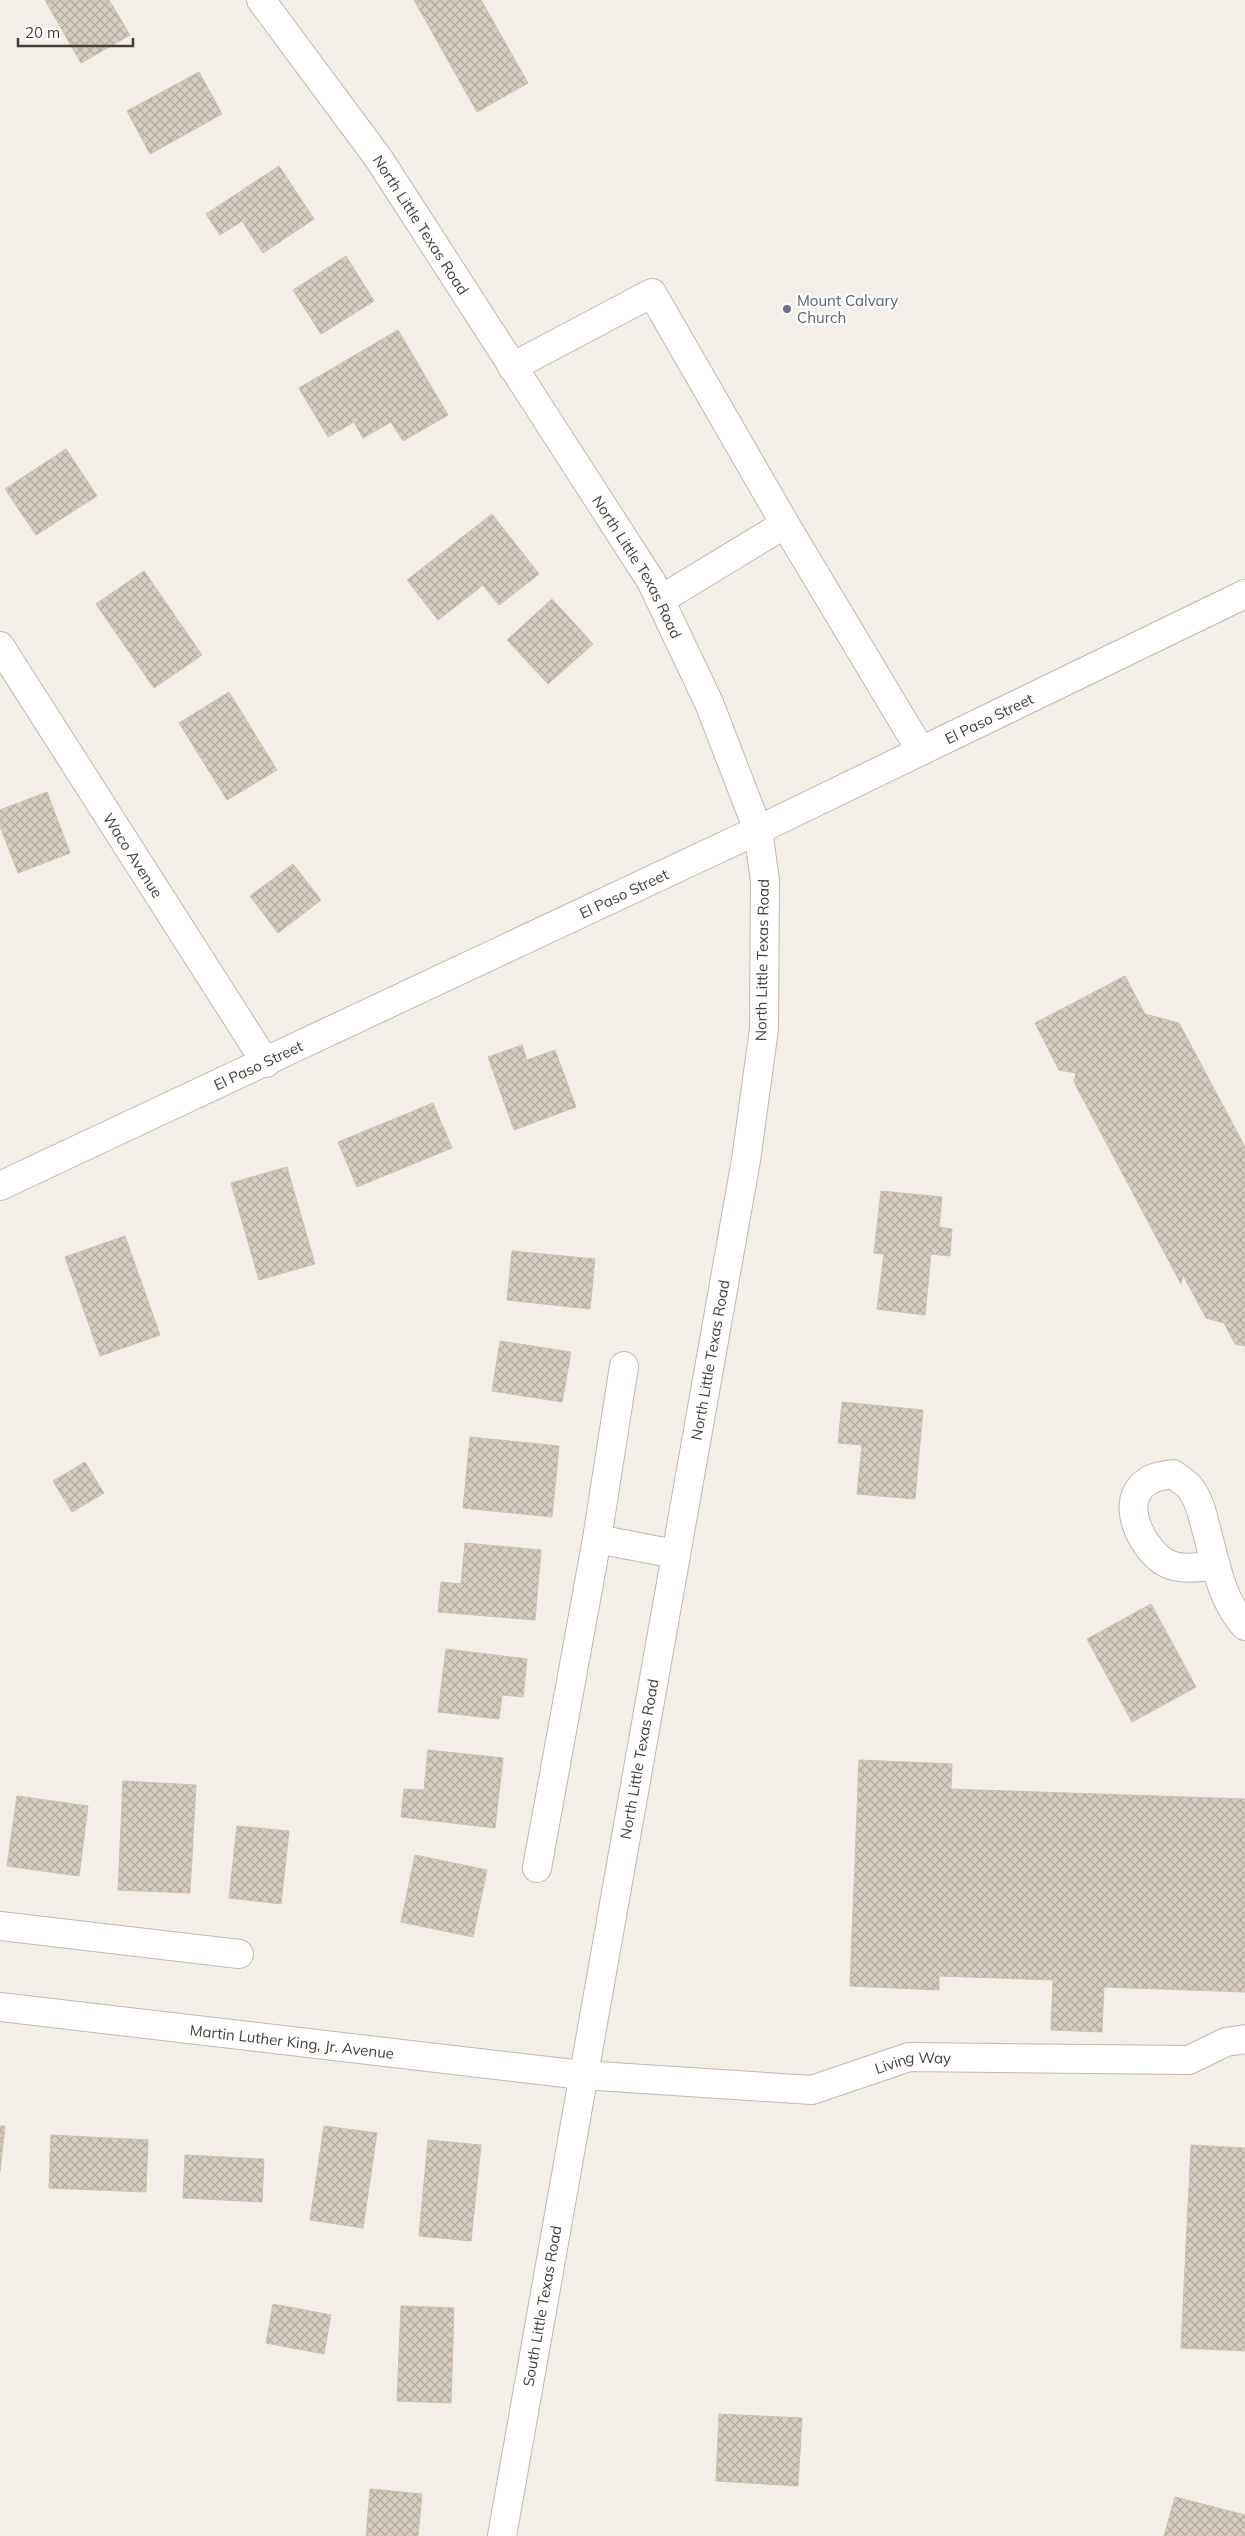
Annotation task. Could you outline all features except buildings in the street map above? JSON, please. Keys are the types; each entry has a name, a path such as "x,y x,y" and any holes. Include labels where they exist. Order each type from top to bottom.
{"street":[{"name":"North Little Texas Road","path":"261,0 379,159 651,582 709,703 758,830 765,881 764,1029 746,1160 582,2075"},
{"path":"512,366 652,293 785,524 921,751"},
{"path":"660,600 785,524"},
{"name":"El Paso Street","path":"0,1186 266,1063 758,830 1245,594"},
{"name":"Waco Avenue","path":"0,646 266,1063"},
{"path":"537,1868 597,1539 624,1366"},
{"path":"597,1539 675,1554"},
{"path":"1216,1565 1225,1595 1237,1617 1245,1626"},
{"path":"0,1926 239,1954"},
{"name":"Martin Luther King, Jr. Avenue","path":"0,2007 582,2075"},
{"name":"Living Way","path":"582,2075 812,2090 909,2057 1189,2060 1226,2042 1245,2038"},
{"name":"South Little Texas Road","path":"502,2536 582,2075"}],"place":[{"name":"Mount Calvary Church","path":"787,309"}]}
